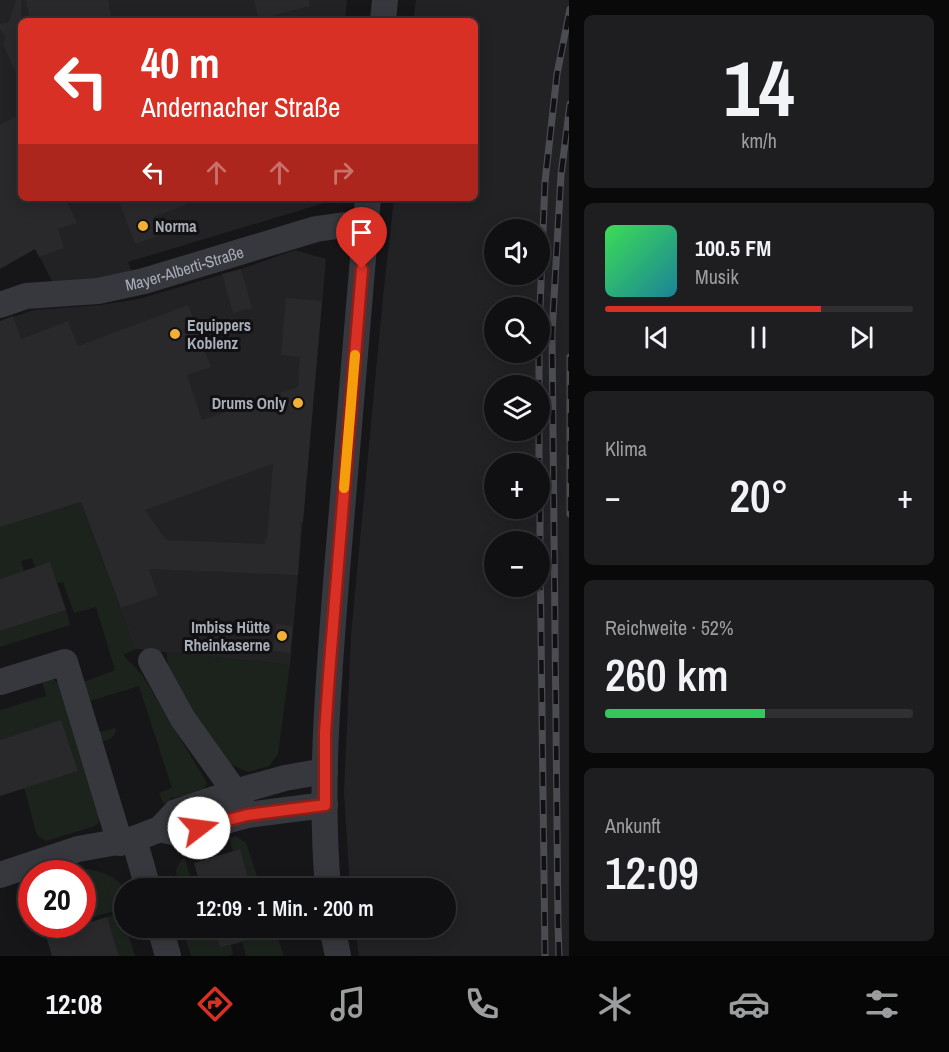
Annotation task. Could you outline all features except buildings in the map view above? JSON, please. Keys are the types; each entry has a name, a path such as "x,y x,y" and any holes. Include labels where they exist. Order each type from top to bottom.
{"street":[{"path":"383,18 385,0"},
{"path":"327,878 325,733 367,210"},
{"name":"Mayer-Alberti-Straße","path":"0,305 26,296 99,291 144,280 316,229 367,210"},
{"path":"151,661 183,719 235,792 247,815"},
{"path":"0,682 64,662 127,841 144,878"},
{"path":"0,875 78,849 127,841 160,829 176,812 235,792 285,778 325,771"},
{"path":"160,829 180,834 247,815 325,805"},
{"path":"163,938 168,956"},
{"path":"334,938 338,956"}],"shaded area":[{"path":"0,0 347,0 345,18 18,18 18,201 331,201 128,262 134,278 53,283 4,188 0,190"},
{"path":"416,0 569,0 569,956 359,956 357,938 456,938 456,878 349,878 344,793 351,635 394,201 478,201 478,18 413,18"},
{"path":"295,250 326,259 290,665 135,649 81,502 0,527 0,321 34,310 100,305 139,299 241,269"},
{"path":"81,502 135,649 123,655 142,675 207,783 204,788 205,793 170,798 170,802 164,804 159,793 172,788 139,686 90,701 100,732 116,728 111,738 100,742 84,682 115,670 96,607 74,613 63,582 57,583 50,563 35,567 32,558 21,561 24,571 0,579 0,527"},
{"path":"66,610 70,625 0,647 0,631"},
{"path":"167,652 290,665 278,754 269,766 248,772 230,764 168,679"},
{"path":"41,678 53,680 61,688 100,819 98,824 92,827 46,841 37,835 24,788 78,771 61,721 0,740 0,710 46,696"},
{"path":"236,836 246,843 258,878 248,878 240,850 233,851 229,838"},
{"path":"185,858 190,878 173,878 177,877 176,870 181,860"},
{"path":"96,871 114,878 114,911 96,916"},
{"path":"114,915 114,938 129,938 135,956 119,956 107,917"},
{"path":"185,938 217,938 220,948 231,945 233,954 229,956 191,956"},
{"path":"255,938 278,938 284,956 246,956 242,942"}],"railway":[{"path":"540,297 545,182 557,74 569,14"},
{"path":"559,956 552,334 561,175 569,112"},
{"path":"539,363 539,375"},
{"path":"539,441 539,453"},
{"path":"540,519 540,531"},
{"path":"541,597 545,956"}],"slow traffic":[{"path":"344,488 355,355"}],"place":[{"name":"Norma","path":"143,226"},
{"name":"Equippers Koblenz","path":"175,334"},
{"name":"Drums Only","path":"298,403"},
{"name":"Imbiss Hütte Rheinkaserne","path":"282,636"}],"route":[{"path":"199,828 247,815 325,805 325,733 329,675 362,269"}]}
